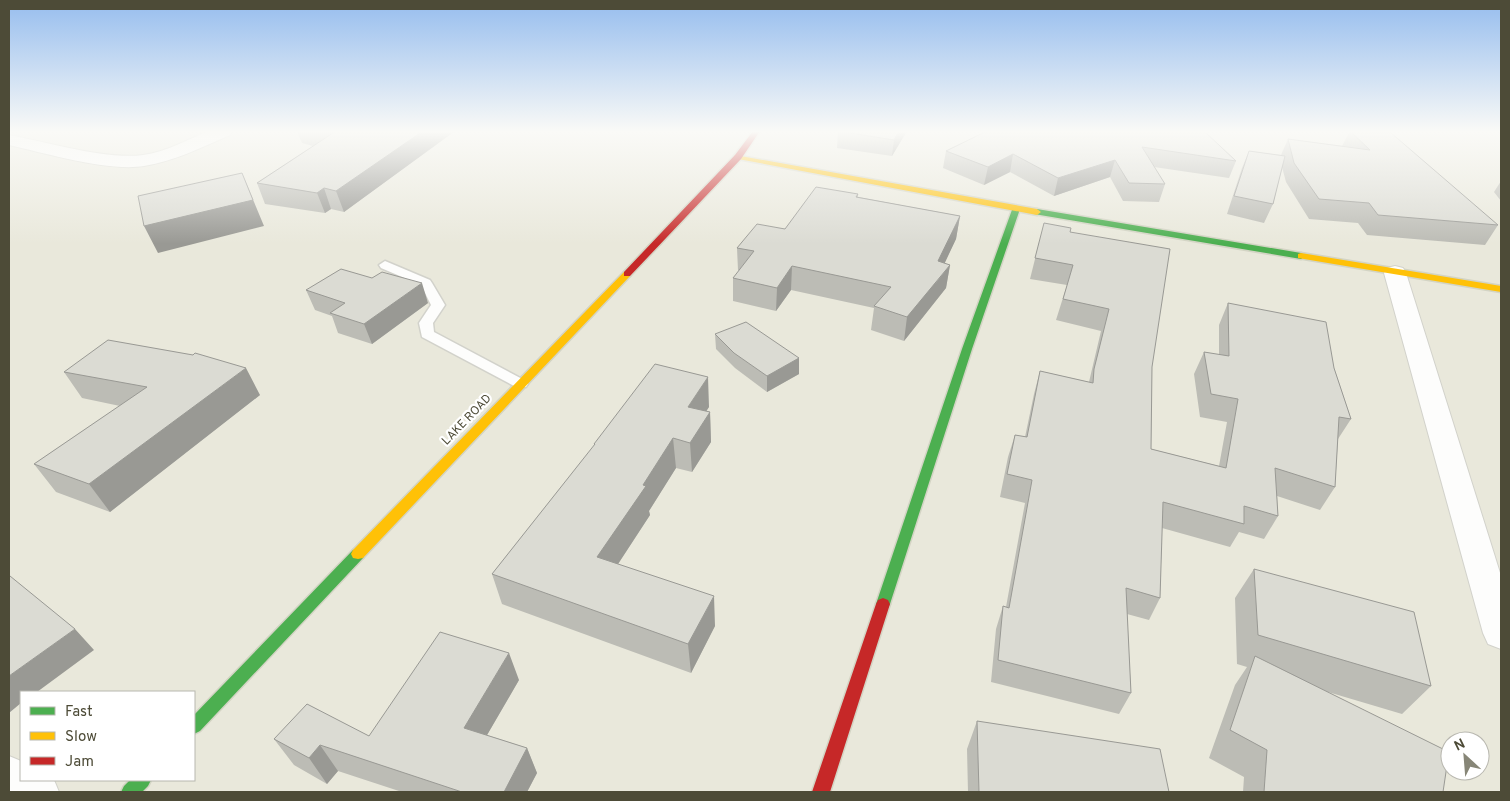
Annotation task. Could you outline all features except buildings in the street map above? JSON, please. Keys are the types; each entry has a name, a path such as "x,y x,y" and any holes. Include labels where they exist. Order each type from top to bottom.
{"street":[{"name":"LAKE ROAD","path":"195,725 727,168"},
{"path":"798,168 1016,210 1501,289"},
{"path":"821,792 967,349 1016,210"},
{"path":"1395,273 1501,633"},
{"path":"9,777 38,792"},
{"path":"130,792 141,781"}],"lane":[{"path":"385,265 426,283 438,305 426,323 428,334 521,384"}],"shaded area":[{"path":"9,168 1501,168 1501,792 9,792"}],"traffic: fast":[{"path":"883,604 967,349 1016,209"},
{"path":"1037,212 1301,256"},
{"path":"195,725 358,554"},
{"path":"130,792 141,781"}],"traffic: slow":[{"path":"800,168 1037,212"},
{"path":"1301,256 1501,289"},
{"path":"358,554 627,274"}],"traffic: jam":[{"path":"627,274 727,168"},
{"path":"821,792 883,604"}]}
